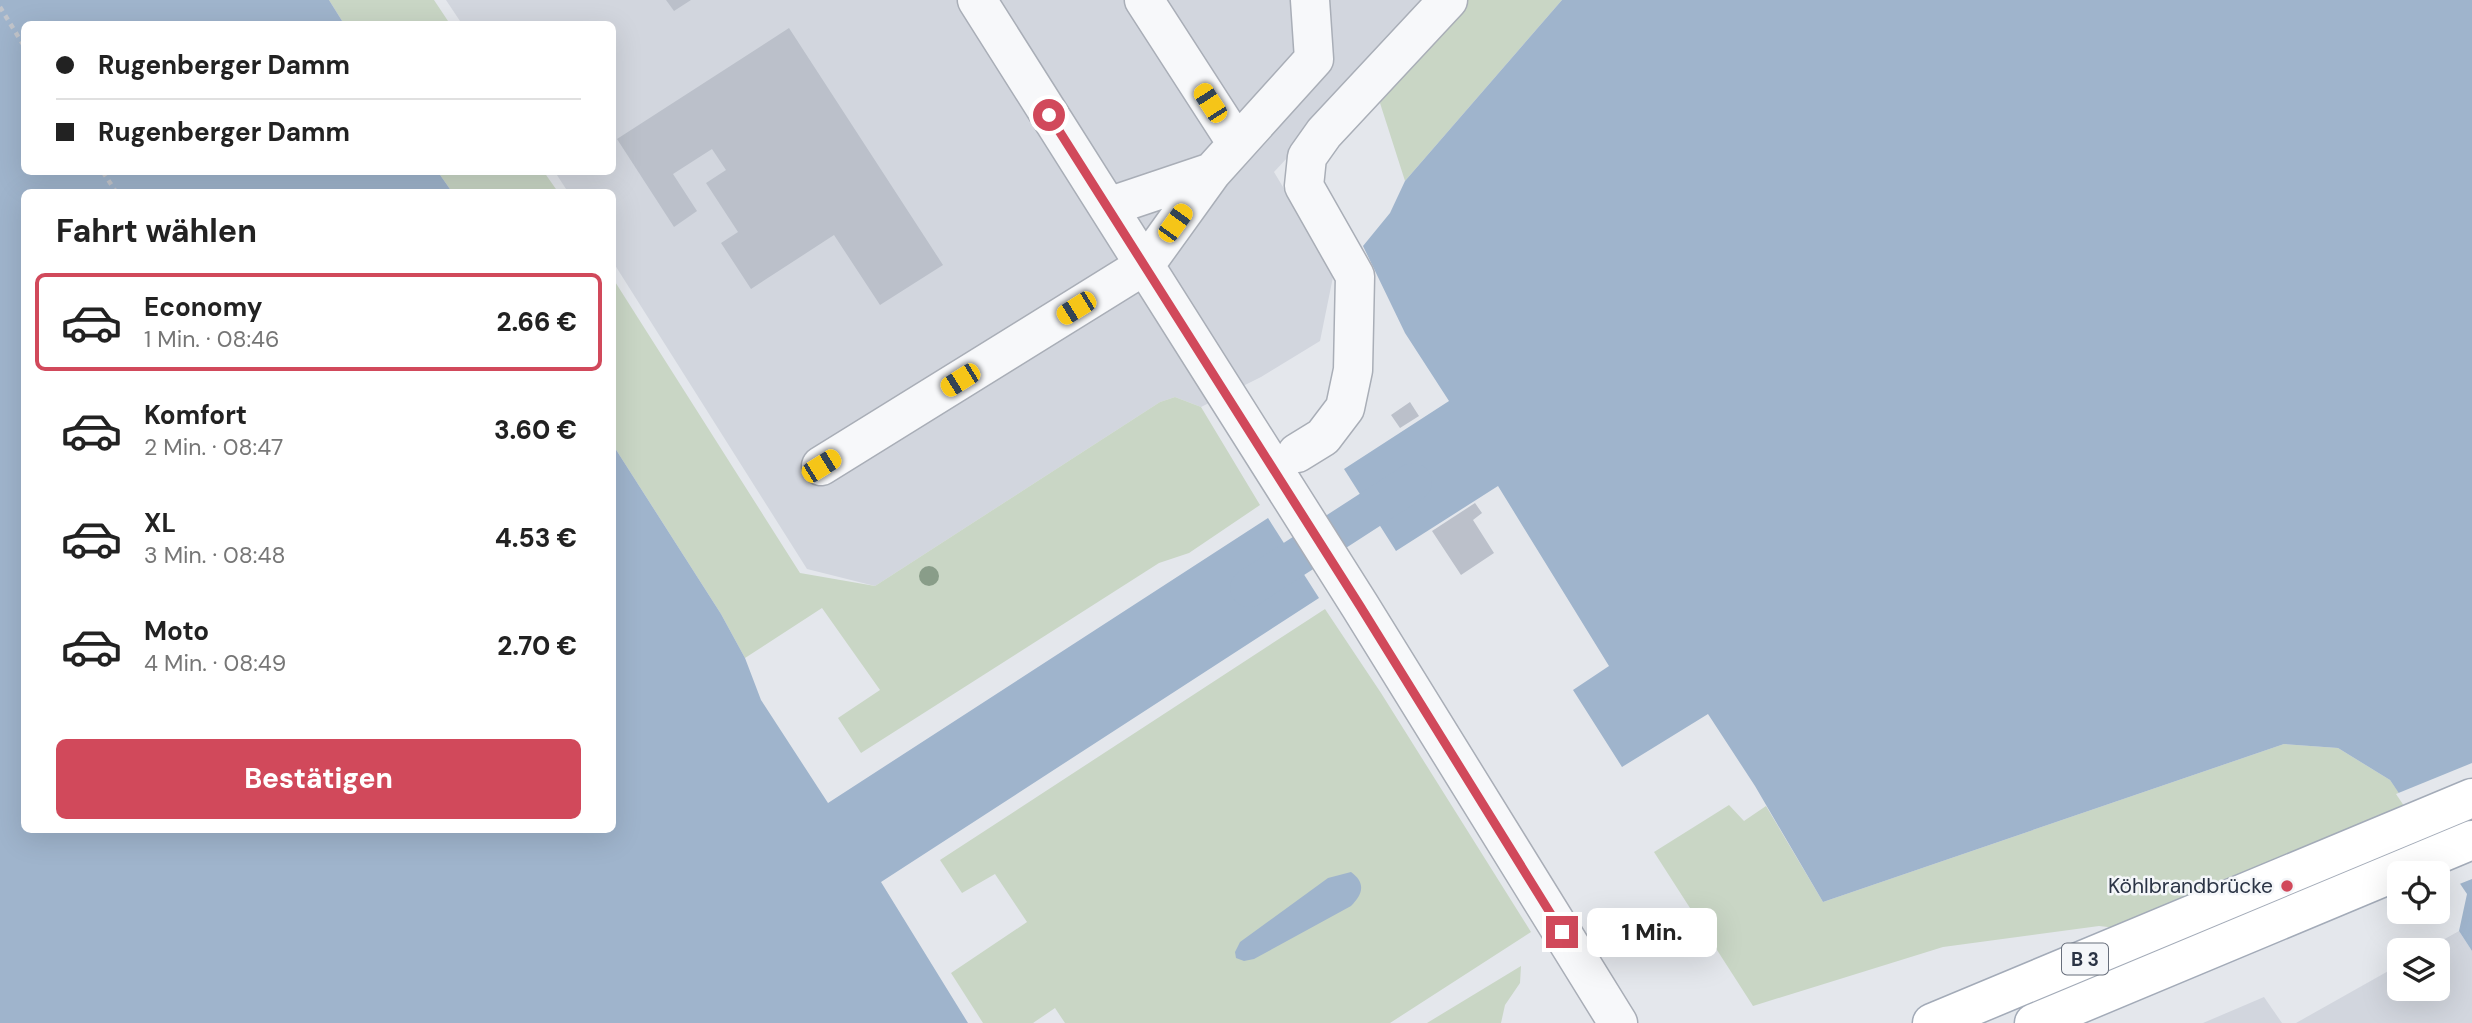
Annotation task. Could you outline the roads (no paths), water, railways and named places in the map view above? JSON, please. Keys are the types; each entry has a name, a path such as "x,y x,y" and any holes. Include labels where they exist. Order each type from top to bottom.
{"main road":[{"name":"B 3","path":"1932,1023 2472,798"},
{"name":"B 3","path":"2034,1023 2472,840"}],"street":[{"path":"977,0 1145,265 1291,470 1360,606 1618,1023"},
{"path":"1144,0 1237,144"},
{"path":"821,466 1145,265 1212,173 1314,59 1310,0"},
{"path":"1291,470 1323,437 1345,408 1353,370 1355,276 1304,186 1307,157 1324,133 1448,0"},
{"path":"1108,207 1212,173"}],"water":[{"path":"0,0 329,0 342,21 21,21 21,175 440,175 450,189 21,189 21,833 616,833 616,450 721,614 745,658 761,700 828,803 1268,518 1319,598 881,882 968,1023 0,1023"},
{"path":"1562,0 2472,0 2472,951 2459,931 2467,894 2450,869 2450,861 2445,861 2390,780 2338,748 2284,744 1823,902 1755,786 1708,714 1622,767 1573,690 1609,666 1498,486 1396,551 1344,469 1449,401 1405,333 1363,246 1390,213 1405,181"},
{"path":"1351,872 1359,880 1361,889 1351,906 1254,959 1244,961 1236,958 1235,952 1240,942 1328,878"}],"waterway":[{"path":"1249,588 1413,482"}],"place":[{"name":"Köhlbrandbrücke","path":"2287,886"}]}
